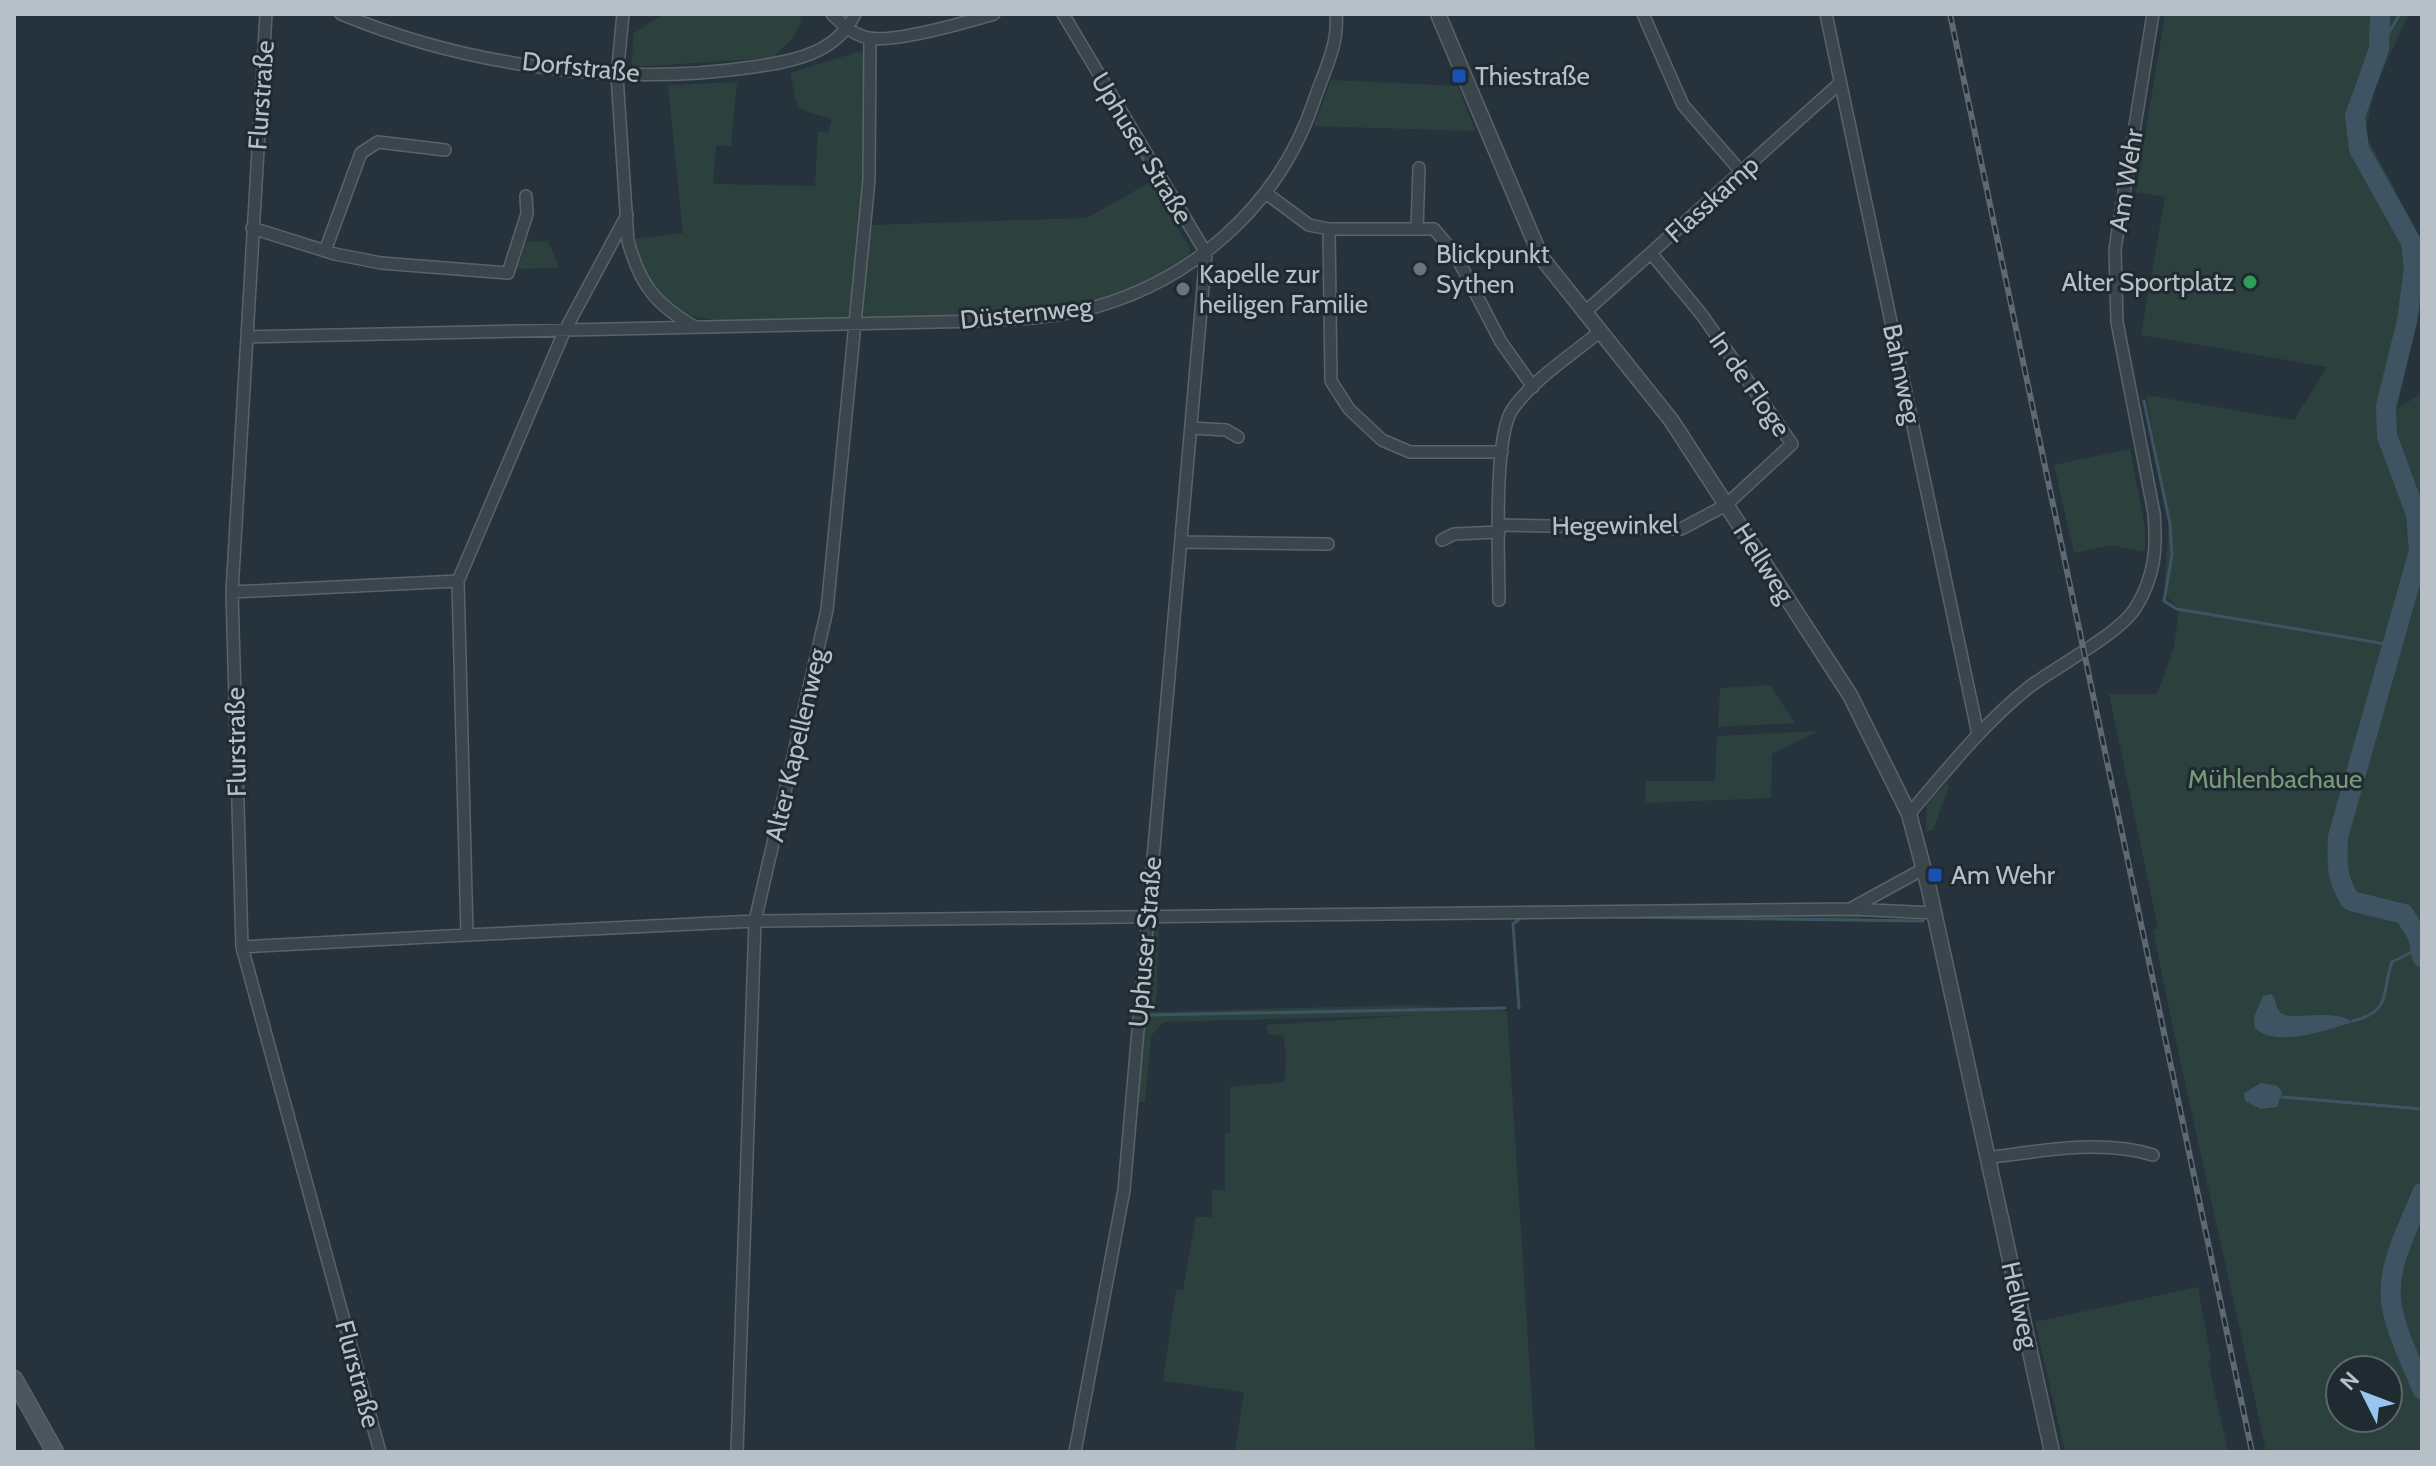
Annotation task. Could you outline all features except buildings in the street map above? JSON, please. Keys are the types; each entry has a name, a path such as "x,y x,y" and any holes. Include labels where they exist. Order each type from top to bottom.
{"main road":[{"path":"14,1379 55,1452"}],"street":[{"name":"Flurstraße","path":"266,14 232,592 242,947 380,1452"},
{"name":"Dorfstraße","path":"341,14 377,29 461,52 617,76 705,74 792,60 815,53 848,30"},
{"path":"623,14 617,76 627,215 634,264 660,305 696,328"},
{"path":"832,14 848,30 870,39 948,28 994,14"},
{"path":"848,30 855,14"},
{"name":"Uphuser Straße","path":"1063,14 1206,253 1124,1190 1075,1452"},
{"name":"Düsternweg","path":"247,337 983,321 1077,311 1139,292 1206,253 1267,194 1309,116 1338,36 1336,14"},
{"name":"Hellweg","path":"1438,14 1541,257 1671,420 1850,695 1909,814 1925,868 2052,1452"},
{"path":"1643,14 1683,105 1742,173"},
{"name":"Bahnweg","path":"1826,14 1978,734"},
{"name":"Am Wehr","path":"1909,814 1978,734 2027,689 2122,624 2135,610 2152,575 2156,543 2154,513 2117,322 2115,249 2153,14"},
{"name":"Alter Kapellenweg","path":"737,1452 755,921 827,610 869,180 870,39"},
{"name":"Flasskamp","path":"1584,313 1840,83"},
{"path":"325,251 361,153 378,142 445,150"},
{"path":"1417,229 1419,168"},
{"path":"1267,194 1309,225 1329,229 1434,229 1455,254 1501,342 1533,387"},
{"path":"252,228 325,251 390,264 508,273 527,214 526,196"},
{"path":"467,935 458,581 564,332 627,215"},
{"path":"1329,229 1331,381 1349,409 1382,440 1410,452 1502,452"},
{"name":"In de Floge","path":"1651,253 1702,315 1792,444 1726,505"},
{"path":"1499,600 1502,452 1510,412 1533,387 1599,332"},
{"path":"1191,428 1226,430 1238,437"},
{"name":"Hegewinkel","path":"1442,540 1454,534 1499,528 1681,529 1726,505"},
{"path":"1181,542 1328,544"},
{"path":"232,592 458,581"},
{"path":"1852,909 1925,868"},
{"path":"242,947 755,921 1852,909 1934,913"},
{"path":"1987,1158 2050,1150 2136,1149 2153,1155"}],"green space":[{"path":"663,14 801,14 801,21 796,33 772,58 632,67 633,34"},
{"name":"Mühlenbachaue","path":"2165,14 2409,14 2376,85 2365,133 2422,241 2420,311 2397,409 2422,393 2422,1452 2266,1452 2166,996 2153,930 2158,928 2109,694 2157,694 2174,647 2179,608 2164,594 2169,521 2146,395 2294,420 2327,367 2141,335 2165,197 2136,192"},
{"path":"864,50 866,177 853,312 846,319 733,321 692,316 662,299 641,265 634,239 683,233 668,85 737,82 731,146 716,145 713,184 815,186 818,131 828,133 832,119 800,107 790,73"},
{"path":"1331,80 1458,86 1475,131 1314,126"},
{"path":"1150,182 1190,249 1187,261 1150,282 1112,297 1033,313 868,318 862,312 871,225 1087,218"},
{"path":"548,241 559,268 517,269 526,242"},
{"path":"2130,449 2145,528 2145,552 2112,545 2074,553 2054,465"},
{"path":"1770,685 1795,723 1718,727 1720,688"},
{"path":"1818,731 1772,754 1771,798 1645,803 1646,781 1715,781 1717,736"},
{"path":"1946,784 1949,786 1933,830 1926,832 1927,804"},
{"path":"1651,914 1834,915 1861,916 1861,921 1651,919"},
{"path":"1154,927 1159,927 1156,1012 1411,1005 1507,1011 1535,1452 1235,1452 1244,1392 1163,1381 1176,1290 1183,1290 1196,1217 1212,1217 1212,1190 1225,1190 1225,1134 1230,1133 1230,1087 1285,1082 1283,1036 1268,1034 1267,1025 1419,1015 1163,1022 1151,1036 1145,1102 1136,1102"},
{"path":"2198,1287 2211,1359 2208,1361 2228,1452 2065,1452 2035,1322"}],"water":[{"path":"2271,994 2284,1015 2333,1015 2353,1022 2303,1036 2264,1034 2255,1028 2254,1017 2263,996"},
{"path":"2261,1083 2278,1086 2282,1093 2277,1107 2261,1109 2245,1101 2244,1093"}],"waterway":[{"path":"2380,14 2379,49 2355,116 2359,149 2411,242 2414,268 2407,321 2386,406 2387,436 2416,514 2419,551 2338,837 2338,863 2342,886 2351,901 2404,914 2418,936 2422,957"},
{"path":"2379,49 2400,14"},
{"path":"2144,401 2170,524 2172,555 2164,601 2177,609 2392,645"},
{"path":"1519,1008 1513,924 1523,916"},
{"path":"1619,917 1923,921"},
{"path":"2353,1021 2380,1006 2392,962 2420,948"},
{"path":"1150,1015 1505,1008"},
{"path":"2282,1097 2422,1109"},
{"path":"2422,1193 2399,1249 2390,1293 2397,1328 2422,1389"}],"railway":[{"path":"1950,14 2252,1452"}],"place":[{"name":"Thiestraße","path":"1459,76"},
{"name":"Blickpunkt Sythen","path":"1420,269"},
{"name":"Alter Sportplatz","path":"2250,282"},
{"name":"Kapelle zur heiligen Familie","path":"1183,289"},
{"name":"Am Wehr","path":"1935,875"}]}
